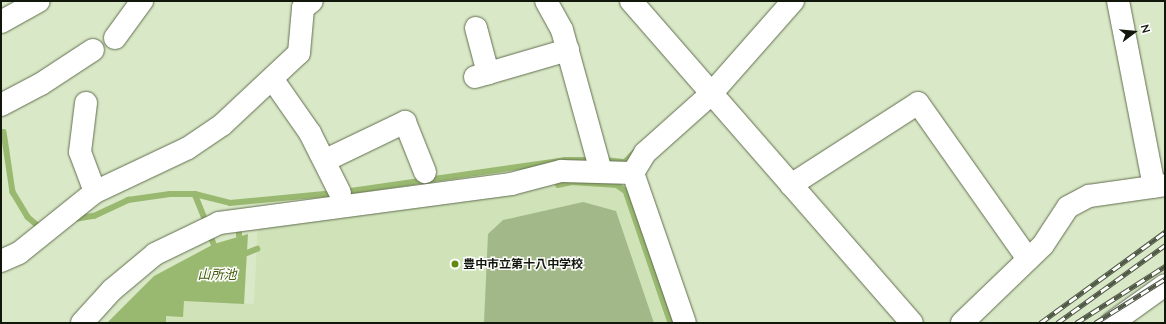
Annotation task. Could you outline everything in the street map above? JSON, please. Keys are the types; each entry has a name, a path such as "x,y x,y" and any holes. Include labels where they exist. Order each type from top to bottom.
{"street":[{"path":"1,22 39,1"},
{"path":"115,38 142,1"},
{"path":"546,1 562,30 600,172"},
{"path":"631,1 912,323"},
{"path":"633,173 645,153 711,94 793,1"},
{"path":"962,323 1043,245 1068,207 1089,196 1160,186 1118,1"},
{"path":"1,261 19,253 95,192 188,148 222,125 273,80 299,53 305,3"},
{"path":"476,28 482,75 568,50"},
{"path":"1,105 41,84 93,50"},
{"path":"273,80 326,160 340,193"},
{"path":"86,103 80,152 95,192"},
{"path":"791,185 918,103 1028,259"},
{"path":"326,160 405,122 425,172"},
{"path":"82,323 112,290 155,254 219,223 511,184 561,171 633,173"},
{"path":"633,173 685,323"},
{"path":"1121,320 1165,285"}],"shaded area":[{"name":"豊中市立第十八中学校","path":"561,180 621,182 630,189 675,323 166,323 166,316 184,301 254,304 258,223"},
{"path":"583,202 616,211 654,323 484,323 488,234 503,220"}],"water":[{"name":"山所池","path":"248,234 244,304 184,301 183,317 166,316 166,323 107,323 154,276 214,244"}],"waterway":[{"path":"4,132 13,192 28,217 42,229"},
{"path":"605,160 625,162 635,152"},
{"path":"344,192 565,160 591,160"},
{"path":"558,185 572,182 617,185 626,191 671,323"},
{"path":"74,219 94,216 128,200 170,194 195,194 230,203 335,193"},
{"path":"195,194 206,221"},
{"path":"239,226 239,236"},
{"path":"210,234 214,244"},
{"path":"247,253 257,249"}],"railway":[{"path":"1040,323 1165,232"},
{"path":"1057,323 1165,245"},
{"path":"1076,323 1165,266"},
{"path":"1095,323 1165,279"}],"place":[{"name":"豊中市立第十八中学校","path":"455,264"}]}
